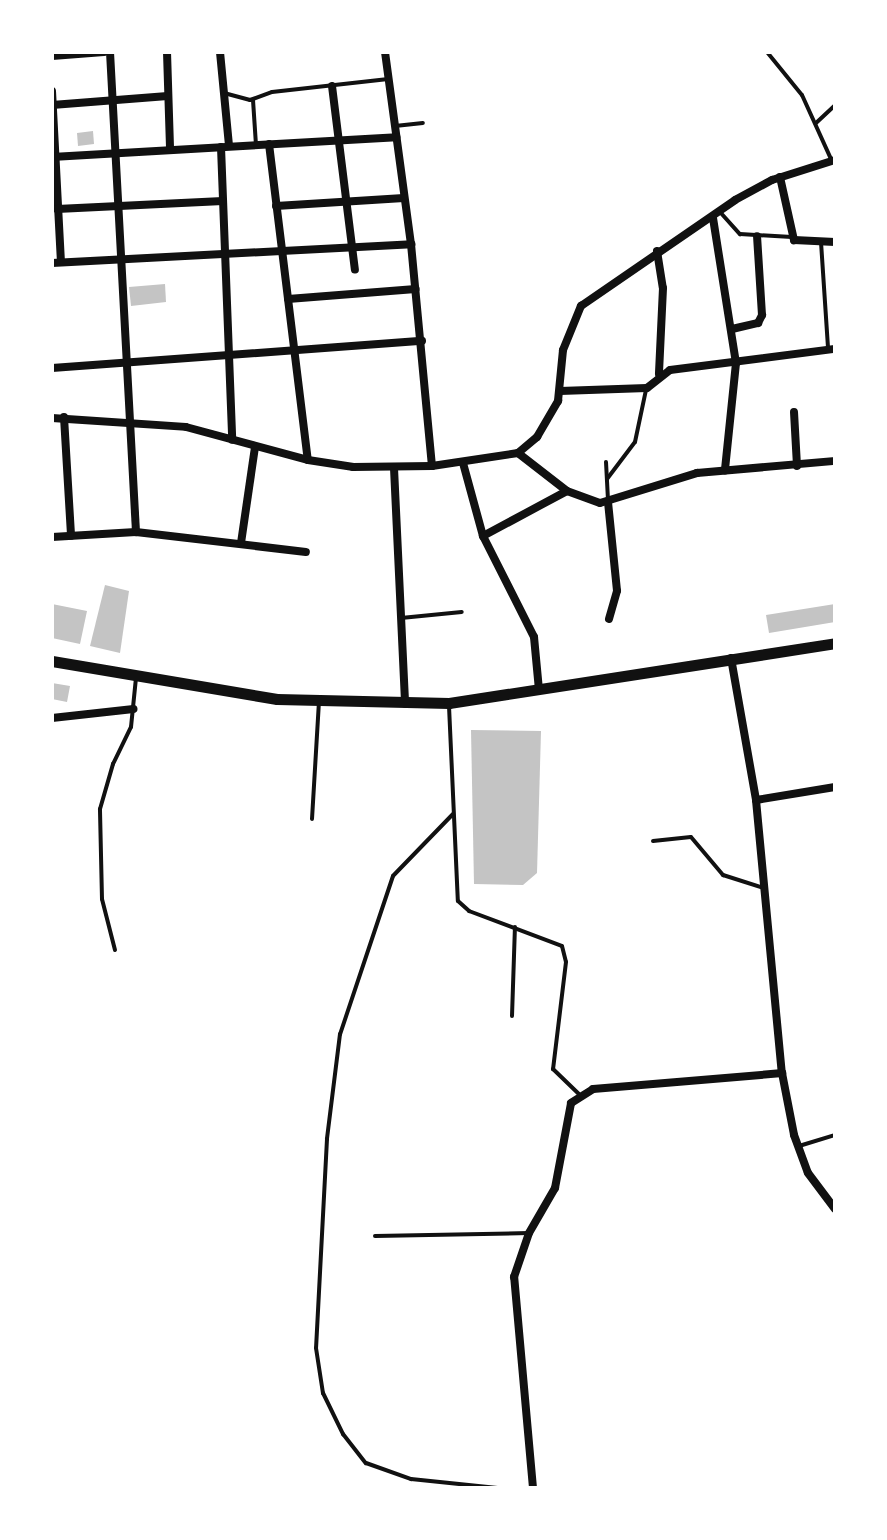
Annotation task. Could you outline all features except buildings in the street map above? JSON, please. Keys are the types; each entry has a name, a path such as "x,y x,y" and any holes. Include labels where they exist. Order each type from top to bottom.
{"street":[{"path":"52,56 107,52 113,103 136,532"},
{"path":"167,52 170,150"},
{"path":"220,52 224,93 223,201 232,440"},
{"path":"385,52 411,244 432,466"},
{"path":"332,86 355,270"},
{"path":"52,91 56,262 283,253 411,244"},
{"path":"52,105 113,103 168,96"},
{"path":"54,157 396,137"},
{"path":"269,144 308,460"},
{"path":"52,418 128,420 186,427 308,460 394,468 463,463 518,453 549,420 560,391 563,350 581,306 657,251 780,177 834,160"},
{"path":"780,177 792,237 797,242 835,242"},
{"path":"276,206 404,198"},
{"path":"57,209 223,201"},
{"path":"716,215 736,363 725,470"},
{"path":"732,329 758,323 762,315 757,236"},
{"path":"560,391 647,388 659,374 663,288 657,251"},
{"path":"288,299 416,289"},
{"path":"52,368 422,341"},
{"path":"659,374 831,349"},
{"path":"794,412 797,466"},
{"path":"64,417 71,536"},
{"path":"241,543 255,447"},
{"path":"518,453 567,491 608,502 697,473 835,461"},
{"path":"463,463 483,536 534,637 539,690"},
{"path":"394,468 405,704"},
{"path":"483,536 567,491"},
{"path":"608,502 617,591 609,619"},
{"path":"52,537 136,532 306,552"},
{"path":"52,661 319,702 449,703 835,643"},
{"path":"731,658 756,800 782,1073 798,1146 808,1173 835,1209"},
{"path":"52,718 134,709"},
{"path":"756,800 835,787"},
{"path":"533,1488 514,1314 514,1277 529,1233 555,1188 571,1103 579,1094 782,1073"}],"lane":[{"path":"767,52 783,67 834,160"},
{"path":"224,93 253,100 272,92 388,79"},
{"path":"253,100 256,145"},
{"path":"815,123 835,105"},
{"path":"395,126 423,123"},
{"path":"716,215 740,234 792,237"},
{"path":"821,242 831,349"},
{"path":"607,479 635,442 647,388"},
{"path":"606,462 608,502"},
{"path":"401,618 462,612"},
{"path":"115,950 102,899 100,809 134,709 136,675"},
{"path":"312,819 319,702"},
{"path":"449,703 458,901 469,911 556,941 566,953 553,1069 579,1094"},
{"path":"453,814 393,876 340,1034 327,1139 316,1348 323,1393 343,1434 366,1463 411,1479 498,1488"},
{"path":"653,841 691,837 723,875 764,888"},
{"path":"512,1016 515,927"},
{"path":"798,1146 835,1135"},
{"path":"375,1236 529,1233"}]}
